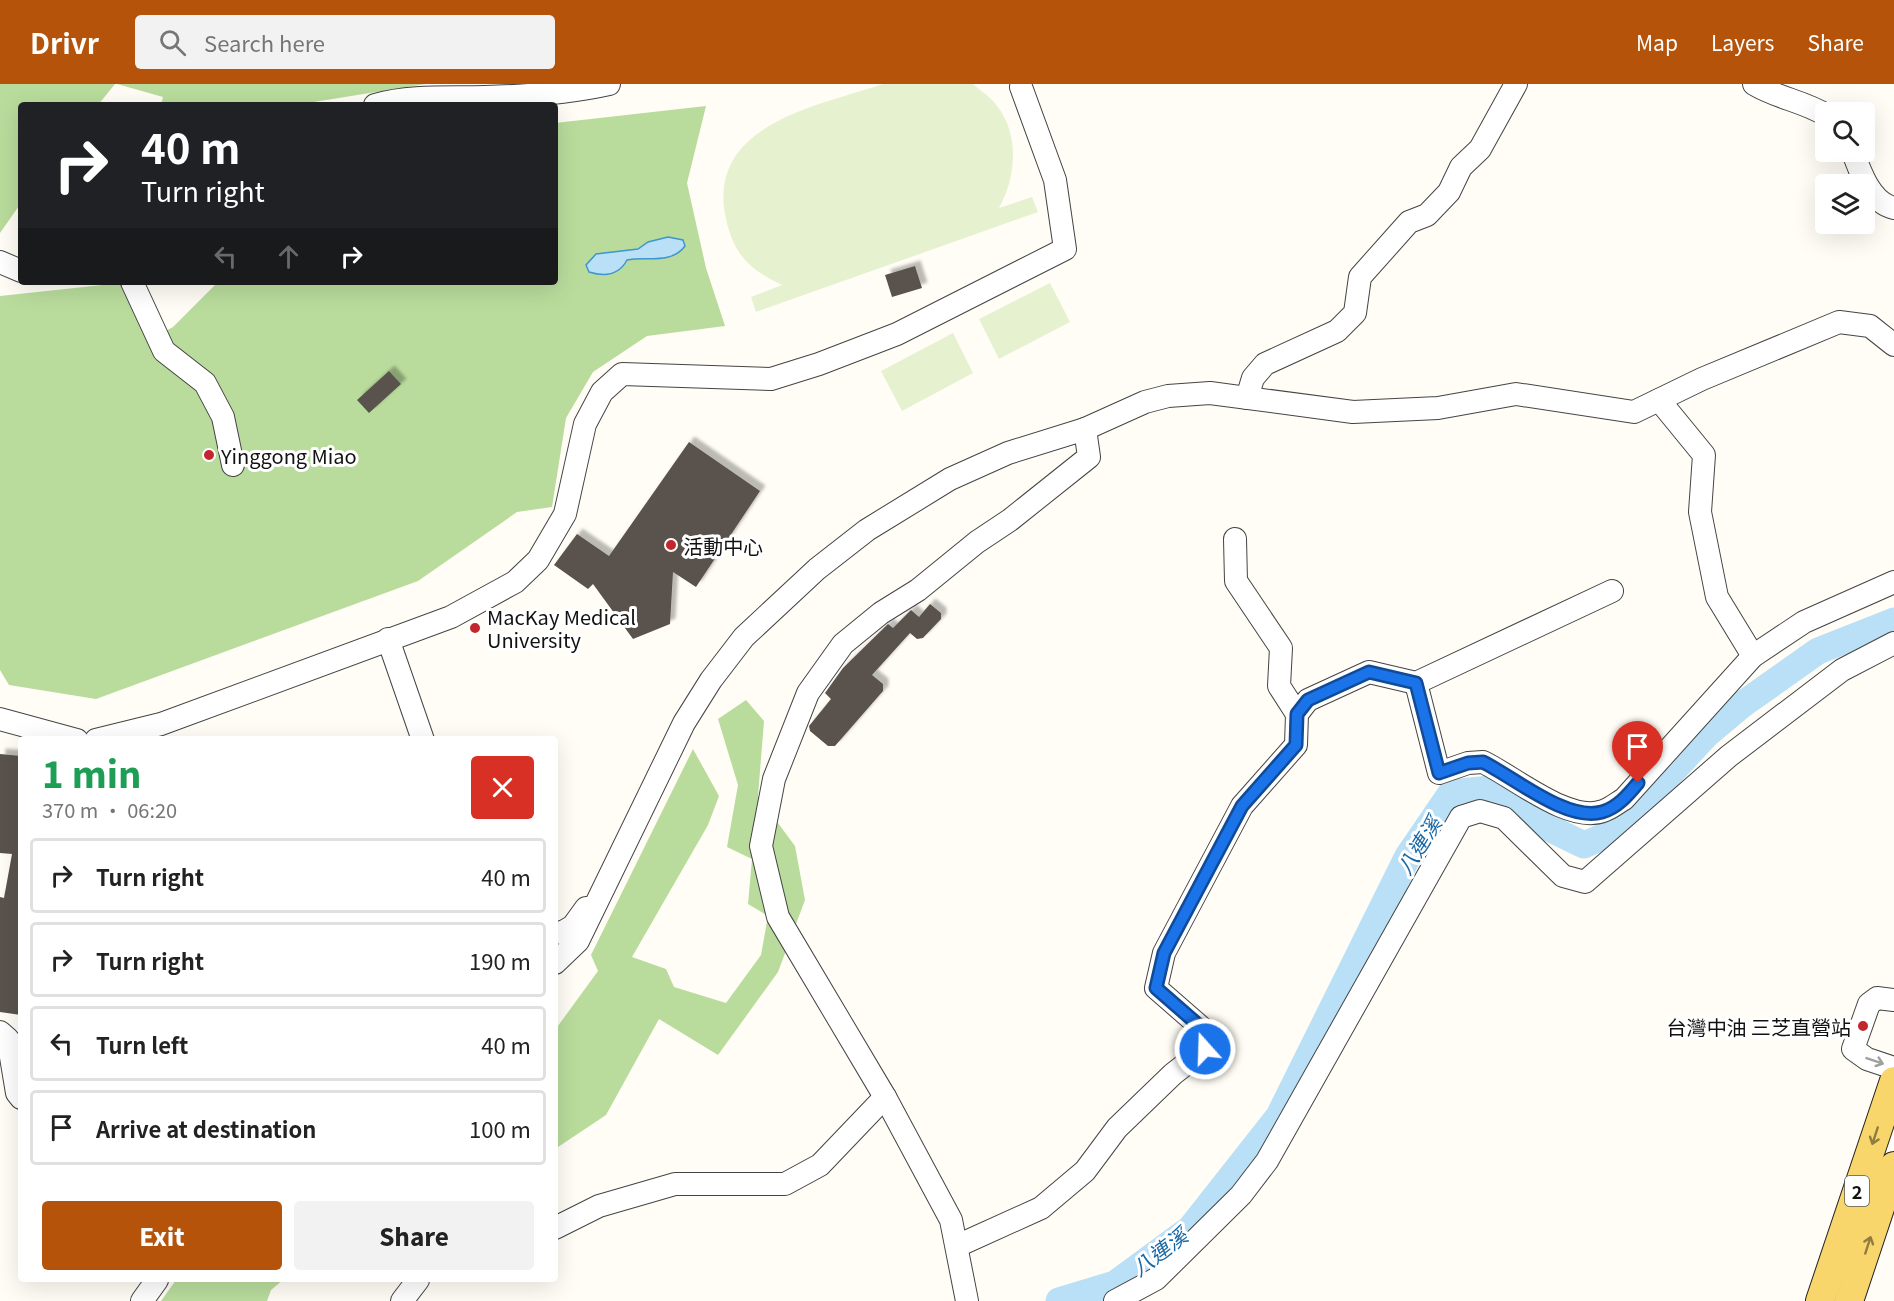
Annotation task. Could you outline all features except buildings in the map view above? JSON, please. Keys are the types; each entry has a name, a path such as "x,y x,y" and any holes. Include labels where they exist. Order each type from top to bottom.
{"main road":[{"name":"2","path":"1820,1301 1894,1081"},
{"name":"2","path":"1849,1301 1894,1166"}],"lane":[{"path":"386,102 398,99 499,96 579,90 609,84"},
{"path":"1247,398 1253,378 1265,364 1337,331 1355,313 1360,277 1409,222 1427,215 1449,192 1461,167 1479,149 1516,84"},
{"path":"1754,84 1768,93 1815,109"},
{"path":"112,736 160,724 451,617 515,582 538,560 566,514 585,424 602,392 622,374 771,379 819,364 897,334 1065,249 1055,180 1021,87"},
{"path":"1858,162 1871,190 1884,206 1894,208"},
{"path":"0,262 18,270"},
{"path":"133,285 164,351 205,383 223,417 233,465"},
{"path":"558,960 578,941 684,723 711,680 744,637 778,604 867,530 950,479 1008,453 1085,429 1145,402 1168,396 1210,393 1353,412 1438,408 1516,394 1634,412 1839,322 1870,326 1894,345"},
{"path":"1659,400 1704,455 1700,512 1717,597 1753,656"},
{"path":"967,1301 951,1220 885,1098 778,917 761,846 774,779 808,693 843,644 881,613 918,590 1089,457 1085,429"},
{"path":"957,1246 1041,1208 1085,1171 1117,1128 1173,1074 1205,1049 1203,1029 1156,988 1164,953 1242,806 1296,745 1297,714 1279,686 1281,648 1236,581 1235,539"},
{"path":"1416,683 1439,773 1468,763 1483,762 1567,810 1588,813 1603,812 1624,799 1753,656 1804,622 1894,582"},
{"path":"1297,714 1308,700 1369,672 1416,683 1612,591"},
{"path":"388,639 422,736"},
{"path":"1115,1301 1156,1279 1240,1195 1267,1161 1461,817 1480,811 1504,818 1563,876 1585,882 1729,756 1842,670 1894,643"},
{"path":"0,719 62,736"},
{"path":"558,932 573,926 603,889"},
{"path":"1894,1000 1877,998 1869,1004 1853,1049 1867,1059 1894,1068"},
{"path":"0,1032 8,1039 18,1094"},
{"path":"558,1226 599,1206 675,1184 785,1184 820,1165 885,1098"},
{"path":"142,1301 156,1282"},
{"path":"402,1301 416,1282"}],"green space":[{"path":"0,84 115,84 100,102 18,102 18,207 0,233"},
{"path":"117,84 426,84 314,102 162,102 163,97"},
{"path":"883,84 973,84 986,94 1004,117 1012,143 1012,170 999,208 1032,197 1038,212 756,312 751,297 782,285 760,273 745,260 729,232 724,187 733,161 749,140 772,124 799,111"},
{"path":"706,106 687,183 706,268 725,326 647,336 593,372 566,418 552,507 517,512 418,581 96,699 9,685 0,670 0,296 122,285 151,339 173,327 215,285 558,285 558,123"},
{"path":"1050,283 1070,322 999,359 979,319"},
{"path":"953,333 973,373 902,411 881,371"},
{"path":"746,700 764,721 758,796 795,846 805,900 778,972 718,1055 659,1019 606,1115 558,1147 558,1026 598,971 591,955 693,749 719,796 708,825 632,957 666,969 674,987 726,1003 761,955 768,916 748,904 752,859 727,847 738,785 718,719"},
{"path":"175,1282 281,1282 271,1290 267,1301 161,1301"}],"water":[{"path":"668,237 683,240 685,246 673,256 627,260 620,269 611,274 589,272 586,265 596,254 638,249 648,242"}],"waterway":[{"name":"八連溪","path":"1059,1301 1115,1284 1190,1229 1279,1116 1408,856 1451,793 1490,789 1547,827 1584,845 1618,830 1706,735 1743,704 1818,651 1894,621"}],"place":[{"name":"Yinggong Miao","path":"209,455"},
{"name":"活動中心","path":"671,545"},
{"name":"MacKay Medical University","path":"475,628"},
{"name":"台灣中油 三芝直營站","path":"1863,1026"}],"route":[{"path":"1205,1049 1203,1029 1156,988 1164,953 1242,806 1296,745 1297,714 1308,700 1369,672 1416,683 1439,773 1468,763 1483,762 1567,810 1588,813 1603,812 1624,799 1638,783"}]}
